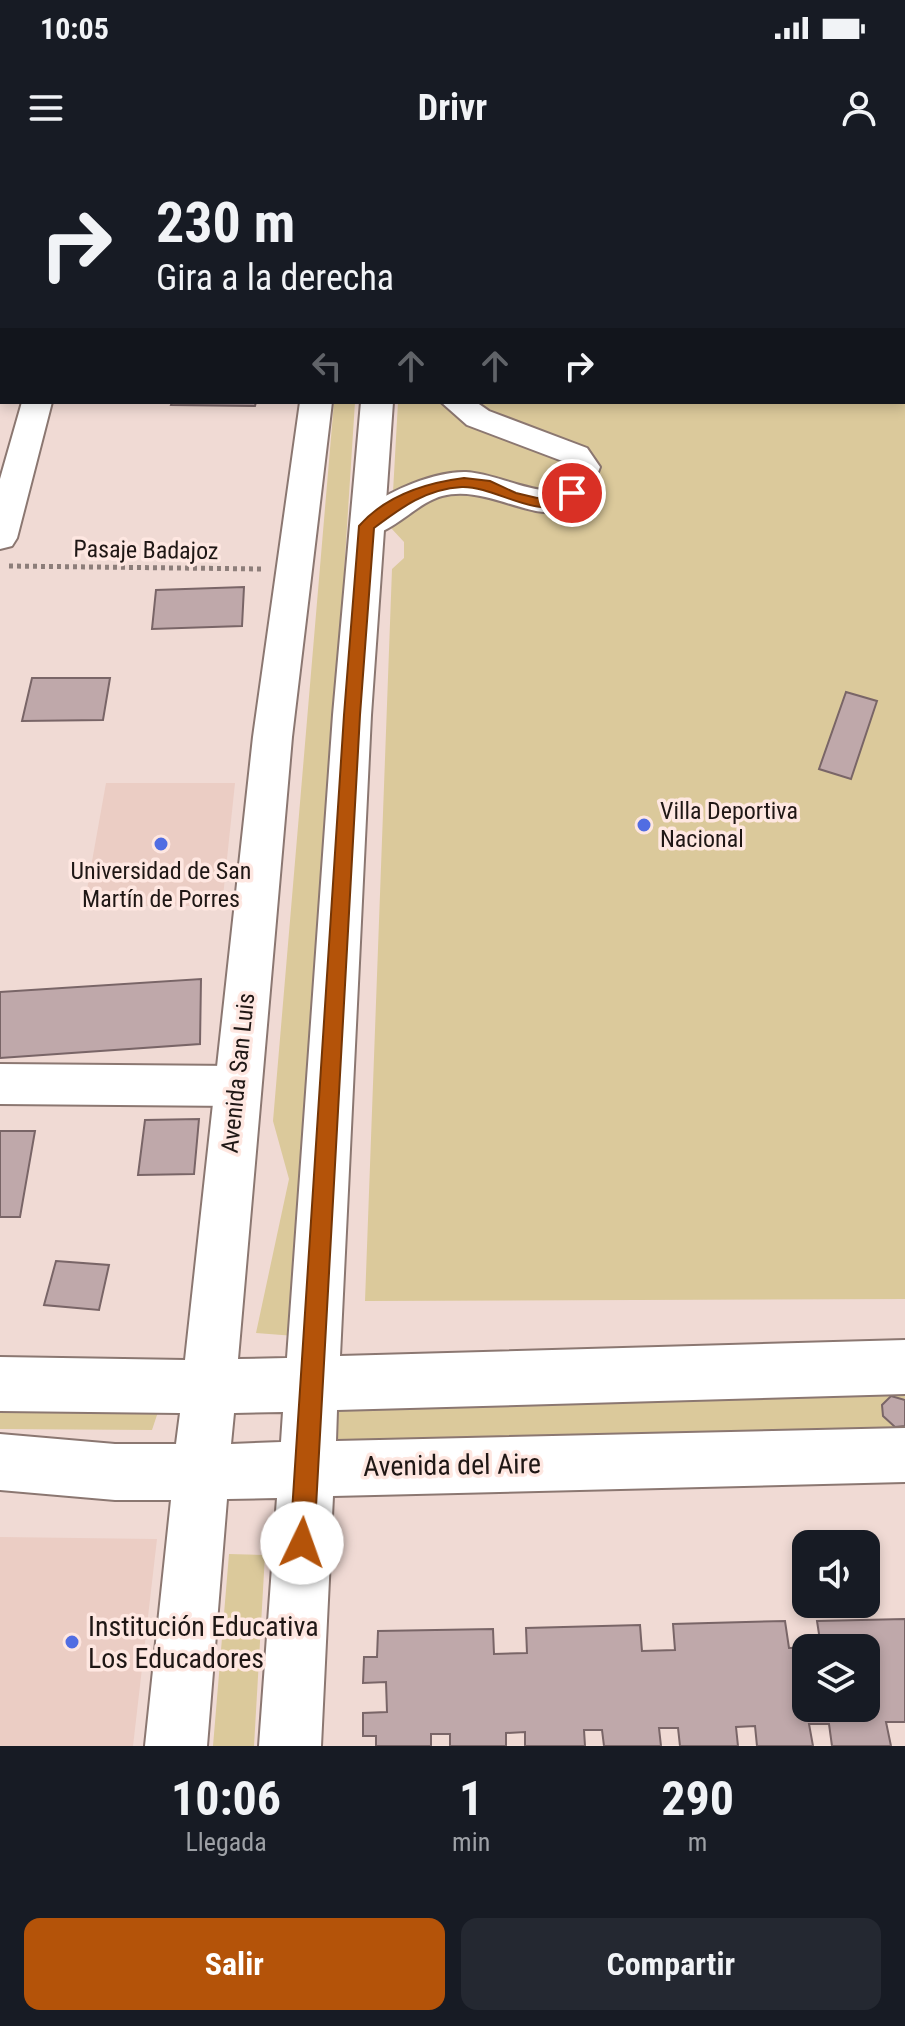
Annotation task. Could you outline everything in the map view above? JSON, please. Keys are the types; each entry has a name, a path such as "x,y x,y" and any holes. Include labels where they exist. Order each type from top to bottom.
{"main road":[{"name":"Avenida San Luis","path":"176,1746 236,1086 291,570 316,404"},
{"path":"290,1746 311,1383 377,404"},
{"path":"0,1384 207,1387 905,1367"},
{"name":"Avenida del Aire","path":"0,1462 115,1472 202,1472 905,1455"}],"street":[{"path":"0,538 36,404"},
{"path":"367,526 405,498 431,487 468,441"},
{"path":"0,1084 236,1086"}],"path":[{"name":"Pasaje Badajoz","path":"0,566 291,570"}],"shaded area":[{"path":"334,404 355,404 295,1336 256,1333 289,1179 273,1121"},
{"name":"Villa Deportiva Nacional","path":"398,404 905,404 905,1299 365,1301 392,569 404,558 404,542 391,528"},
{"name":"Universidad de San Martín de Porres","path":"106,783 235,783 222,906 84,906"},
{"path":"905,1378 905,1446 321,1459 324,1392"},
{"path":"162,1400 152,1430 0,1429 0,1401"},
{"name":"Institución Educativa Los Educadores","path":"0,1537 157,1539 133,1746 0,1746"},
{"path":"229,1554 265,1555 254,1746 213,1746"}],"building":[{"path":"171,404 256,404 255,406"},
{"path":"244,587 242,626 152,629 156,590"},
{"path":"32,678 110,678 103,720 22,721"},
{"path":"846,692 877,701 851,779 819,769"},
{"path":"201,979 200,1044 0,1058 0,992"},
{"path":"199,1119 194,1174 138,1175 145,1120"},
{"path":"0,1131 35,1131 20,1217 0,1217"},
{"path":"56,1261 109,1265 99,1310 44,1305"},
{"path":"891,1396 905,1400 905,1426 895,1427 883,1416 882,1405"},
{"path":"905,1619 905,1722 886,1722 891,1746 832,1746 829,1724 809,1724 813,1746 757,1746 755,1726 736,1727 738,1746 680,1746 678,1728 659,1728 661,1746 604,1746 602,1730 584,1730 585,1746 525,1746 525,1732 506,1733 506,1746 450,1746 450,1734 431,1734 431,1746 376,1746 376,1736 363,1736 363,1713 387,1712 386,1682 363,1683 364,1657 377,1657 378,1631 493,1629 494,1654 527,1653 526,1628 640,1625 642,1651 675,1650 673,1624 785,1621 789,1648 792,1648 792,1722 880,1722 880,1634 819,1634 817,1621"}],"place":[{"name":"Villa Deportiva Nacional","path":"644,825"},
{"name":"Universidad de San Martín de Porres","path":"161,844"},
{"name":"Institución Educativa Los Educadores","path":"72,1642"}],"route":[{"path":"302,1543 352,715 367,526 405,498 431,487 464,483 490,486 512,497 537,502 558,501 572,493"}]}
